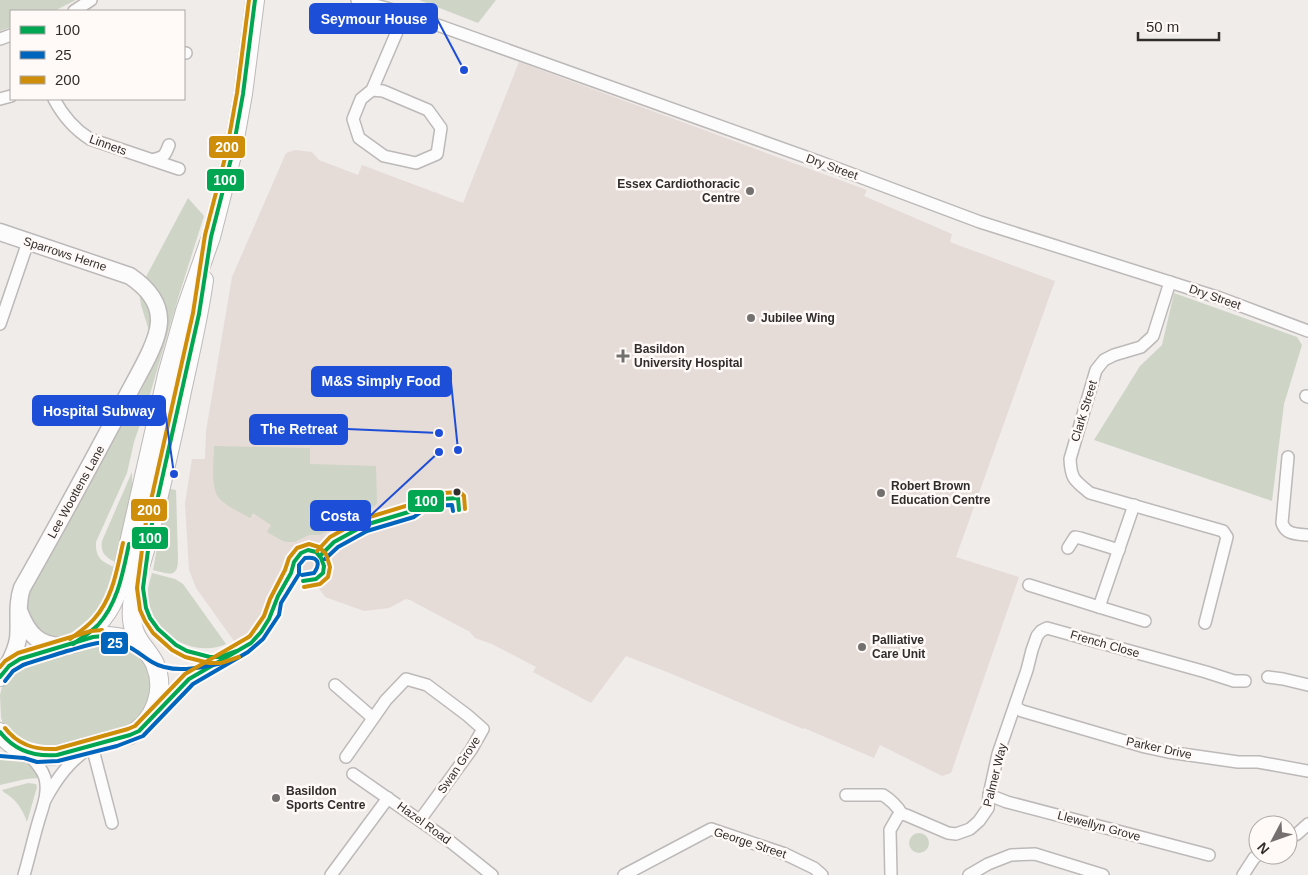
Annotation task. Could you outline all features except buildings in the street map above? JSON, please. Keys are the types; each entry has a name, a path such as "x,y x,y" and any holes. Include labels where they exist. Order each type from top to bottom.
{"main road":[{"path":"68,645 90,631 108,612 116,597 123,573 167,375 185,311 211,237 225,186 243,94 255,0"},
{"path":"0,732 18,749 25,752 38,756 57,756 130,735 146,723 153,714 160,687 158,674 151,656 136,635 132,618 133,595 159,495 199,314 211,237"},
{"path":"2,674 14,662 20,659 102,636 115,636 132,641 146,650"},
{"path":"0,750 25,752"}],"street":[{"path":"76,10 92,0"},
{"name":"Dry Street","path":"357,0 404,12 980,222 1220,298 1308,331"},
{"path":"372,90 383,91 428,110 441,128 437,154 416,163 384,156 359,138 353,119 361,99 372,90 404,12"},
{"name":"Linnets","path":"55,100 73,126 90,140 178,169"},
{"path":"152,160 162,157 169,145"},
{"name":"Sparrows Herne","path":"0,232 130,276"},
{"path":"0,324 28,242"},
{"name":"Lee Woottens Lane","path":"2,674 14,652 18,639 18,604 22,588 70,503 154,343 159,321 158,310 148,290 130,276"},
{"name":"Clark Street","path":"1170,282 1153,336 1142,347 1104,360 1096,370 1070,459 1071,474 1090,493 1223,530 1227,537 1204,624"},
{"path":"1288,457 1282,523 1286,531 1308,535"},
{"path":"1100,607 1134,505"},
{"path":"1068,548 1075,537 1119,550"},
{"path":"1028,585 1144,621"},
{"path":"18,604 24,622 33,635 45,644 68,645"},
{"name":"French Close","path":"1016,704 1037,636 1047,628 1234,681 1244,682"},
{"path":"1268,677 1308,685"},
{"name":"Swan Grove","path":"346,757 386,700 406,679 427,685 467,714 483,729 471,750 420,820"},
{"path":"336,684 374,718"},
{"name":"Parker Drive","path":"1016,704 1022,711 1168,752 1238,762 1258,762 1308,770"},
{"name":"Palmer Way","path":"846,795 884,795 898,807 902,814 948,833 956,834 970,829 980,821 988,808 989,794 998,754 1016,704"},
{"path":"45,800 65,769 74,759 92,746 112,824"},
{"path":"24,875 45,800 46,787 43,771 25,752"},
{"name":"Hazel Road","path":"353,774 452,843 492,875"},
{"name":"Llewellyn Grove","path":"989,794 1007,802 1209,855"},
{"path":"346,875 333,871 388,798"},
{"path":"891,875 890,830 898,816 902,814"},
{"path":"1298,833 1308,824"},
{"name":"George Street","path":"624,875 645,870 710,829 785,854 814,868 822,875"},
{"path":"969,875 988,864 1011,855 1035,854 1088,873 1103,875"}],"shaded area":[{"path":"0,0 76,0 56,10 10,10 10,27 0,31"},
{"path":"419,0 496,0 478,23"},
{"name":"Basildon University Hospital","path":"519,62 867,190 864,196 952,234 950,242 1055,281 956,557 1019,577 951,773 942,776 880,745 874,758 626,656 591,703 533,672 536,667 492,644 475,638 470,632 410,600 406,599 389,608 364,611 325,597 318,587 306,591 295,577 256,635 239,648 196,588 189,570 185,503 192,459 205,459 206,431 232,277 286,153 295,150 312,152 319,160 358,175 362,165 463,203"},
{"path":"188,198 204,216 134,442 127,473 96,542 98,556 107,564 116,568 114,579 97,615 81,629 65,636 49,637 29,623 24,598 153,366 150,334 141,305 139,290"},
{"path":"1174,293 1297,337 1302,345 1284,404 1272,501 1094,440 1140,366 1162,345"},
{"path":"214,446 310,448 310,464 376,466 377,503 375,506 352,516 322,534 309,535 294,542 286,542 267,532 271,525 253,513 250,518 230,507 219,498 213,481"},
{"path":"132,472 132,497 117,563 105,555 102,549 102,541"},
{"path":"170,489 176,490 178,559 178,566 171,574 153,570 165,504"},
{"path":"152,573 175,579 183,584 226,644 213,648 200,648 175,640 165,631 156,621 151,609 148,593"},
{"path":"114,642 140,654 146,663 153,683 146,710 130,726 55,748 23,746 3,724 1,717 0,695 2,687 8,679 21,666 96,643"},
{"path":"0,756 23,761 33,768 39,778 0,785"},
{"path":"28,783 36,784 37,787 27,822 17,803 2,790"},
{"path":"919,833 926,836 929,843 926,850 919,853 912,850 909,843 912,836"}],"transit line":[{"name":"200","path":"239,657 221,663 209,663 185,657 172,650 153,633 145,621 140,610 137,588 145,527 193,313 205,235 226,154 237,93 249,0"},
{"name":"100","path":"237,651 220,657 210,657 187,651 176,645 158,629 150,618 146,608 143,588 151,528 199,314 211,237 232,155 243,94 255,0"},
{"name":"200","path":"317,551 330,537 363,519 409,505 425,494 460,492 464,496 465,509"},
{"name":"100","path":"321,555 334,542 365,525 412,511 427,500 458,498 459,510"},
{"name":"25","path":"325,559 338,547 367,531 414,517 429,506 452,505 453,511"},
{"name":"200","path":"70,639 91,622 106,602 116,573 123,543"},
{"name":"100","path":"73,644 89,633 105,616 119,587 129,544"},
{"name":"200","path":"5,728 15,739 28,745 41,749 56,749 135,726 185,674 250,636 264,616 289,558 297,548 309,544 319,547 326,554 330,567 328,577 320,584 304,587"},
{"name":"100","path":"0,732 12,744 33,754 57,755 139,731 189,679 251,643 269,619 278,596 291,573 294,562 301,553 308,550 316,552 324,566 323,573 316,579 303,581"},
{"name":"25","path":"0,756 24,758 37,762 58,761 117,746 143,736 193,684 248,652 263,639 279,615 281,603 299,574 299,565 305,558 315,559 318,563 314,573 302,575"},
{"name":"200","path":"0,667 5,661 18,653 91,631 102,630"},
{"name":"100","path":"0,677 9,666 20,659 93,637 103,636"},
{"name":"25","path":"5,681 13,671 23,665 103,642 126,646 152,662 169,668 189,669 227,662"}],"place":[{"name":"Seymour House","path":"464,70"},
{"name":"Essex Cardiothoracic Centre","path":"750,191"},
{"name":"Jubilee Wing","path":"751,318"},
{"name":"Basildon University Hospital","path":"623,356"},
{"name":"The Retreat","path":"439,433"},
{"name":"M&S Simply Food","path":"458,450"},
{"name":"Costa","path":"439,452"},
{"name":"Hospital Subway","path":"174,474"},
{"name":"Robert Brown Education Centre","path":"881,493"},
{"name":"Palliative Care Unit","path":"862,647"},
{"name":"Basildon Sports Centre","path":"276,798"}]}
